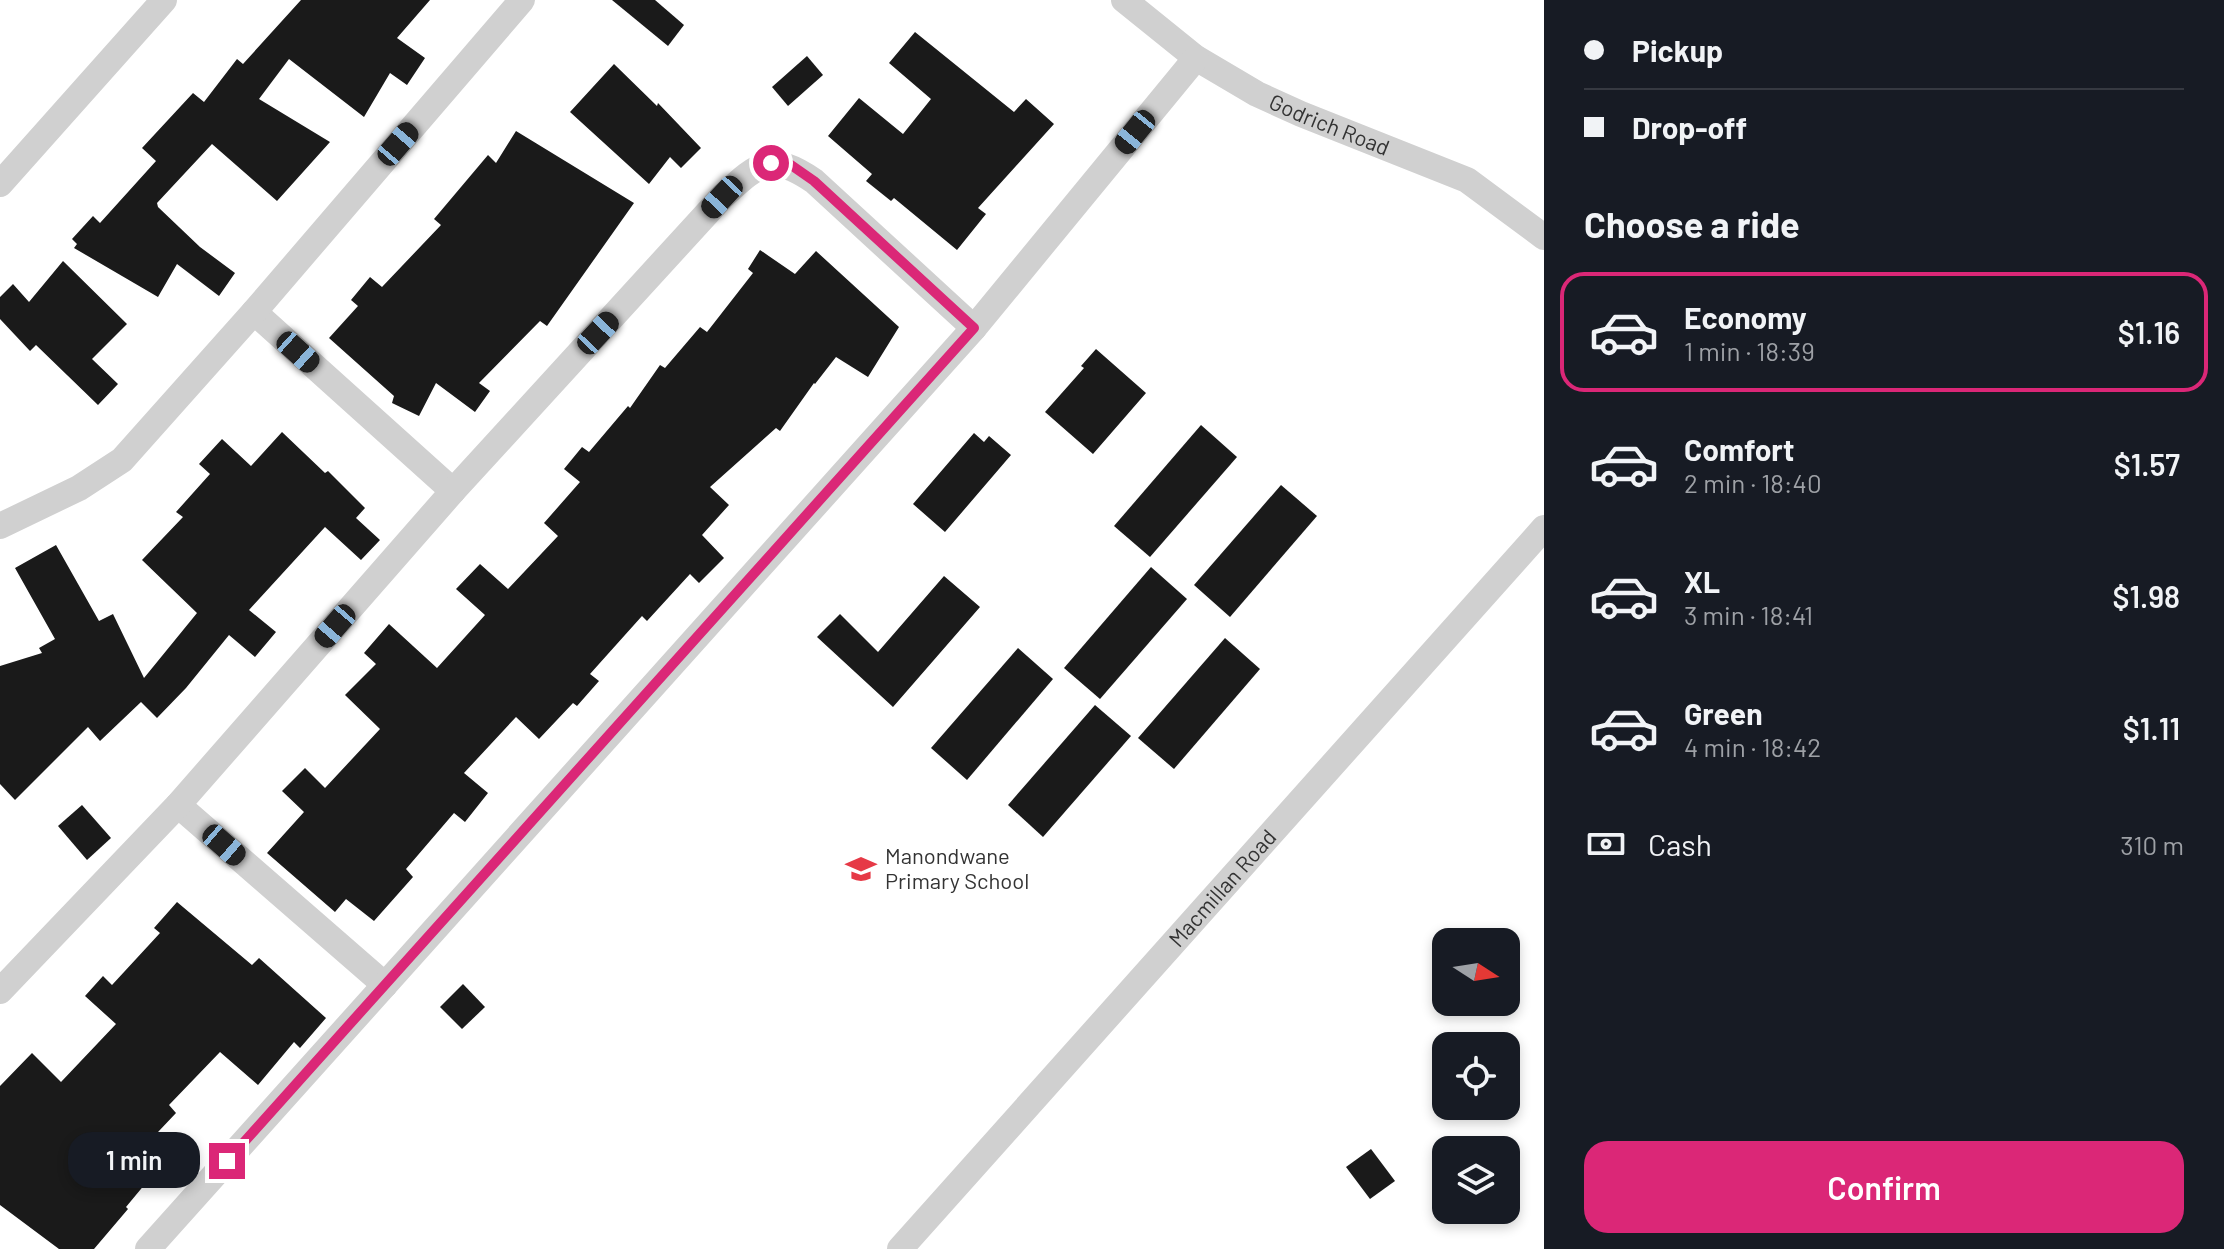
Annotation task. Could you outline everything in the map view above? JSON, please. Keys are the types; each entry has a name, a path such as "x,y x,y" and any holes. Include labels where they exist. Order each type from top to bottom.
{"street":[{"path":"0,184 164,0"},
{"path":"0,526 79,488 122,460 254,312 522,0"},
{"name":"Godrich Road","path":"1124,0 1196,58 1257,94 1467,180 1544,237"},
{"path":"148,1249 974,328 1196,58"},
{"path":"0,991 178,805 453,491 722,197 749,172 771,163 791,165 814,181 974,328"},
{"path":"254,312 453,491"},
{"name":"Macmillan Road","path":"900,1249 1544,528"},
{"path":"178,805 385,985"}],"building":[{"path":"301,0 430,0 397,38 425,58 407,85 390,73 364,117 289,59 259,99 330,142 277,201 212,144 157,203 200,247 235,273 219,296 177,264 158,297 74,248 77,244 72,239 93,216 100,223 156,161 142,148 193,93 204,102 237,59 243,64"},
{"path":"612,0 655,0 684,25 668,46"},
{"path":"915,32 1014,112 1026,99 1054,124 978,208 986,214 957,250 894,198 891,201 866,181 872,174 828,136 859,98 903,134 931,99 889,63"},
{"path":"807,56 823,75 788,106 772,87"},
{"path":"614,64 657,106 658,103 701,148 681,168 670,157 649,184 570,112"},
{"path":"516,131 634,203 547,326 540,321 479,383 490,391 475,412 436,383 419,416 392,403 394,396 329,338 358,306 351,300 370,277 382,287 441,225 434,219 488,155 496,163"},
{"path":"760,250 795,274 816,251 899,327 868,377 836,357 780,431 776,428 710,487 729,505 702,535 724,558 699,583 690,574 647,621 642,616 590,674 599,681 577,706 573,703 539,739 516,717 464,773 488,793 465,822 454,813 406,869 413,877 374,921 346,899 335,912 267,853 304,812 282,791 305,768 325,788 380,729 345,695 376,664 364,653 389,624 437,668 485,615 456,589 480,564 508,589 558,536 544,523 580,482 564,469 582,447 589,452 628,406 630,408 660,365 665,368 700,327 707,332 753,273 748,269"},
{"path":"63,261 127,324 92,359 118,384 98,405 36,345 30,351 0,319 0,297 13,284 29,302"},
{"path":"1096,349 1146,393 1093,454 1045,412 1084,368 1081,366"},
{"path":"1201,425 1237,457 1150,557 1114,526"},
{"path":"282,432 365,508 356,518 380,540 361,560 325,527 249,610 276,632 255,657 229,635 157,718 141,702 100,741 88,727 15,800 0,784 0,666 42,653 39,648 55,639 15,568 56,545 99,621 113,614 144,678 197,613 142,560 183,517 176,512 210,474 199,464 222,439 251,466"},
{"path":"974,433 984,442 989,436 1011,455 945,532 913,504"},
{"path":"1281,485 1317,516 1230,617 1194,585"},
{"path":"1151,567 1187,599 1100,699 1064,668"},
{"path":"944,576 980,607 893,707 817,637 840,614 878,652"},
{"path":"1225,638 1260,669 1174,769 1138,738"},
{"path":"1018,648 1053,679 967,780 931,748"},
{"path":"1095,705 1131,736 1043,837 1008,805"},
{"path":"82,805 111,838 87,860 58,826"},
{"path":"177,902 252,965 259,958 326,1018 300,1048 294,1042 258,1085 220,1052 169,1105 176,1113 141,1150 160,1166 126,1207 128,1209 94,1249 59,1249 0,1205 0,1086 32,1053 61,1082 116,1024 85,996 103,976 112,985 160,933 154,928"},
{"path":"463,984 485,1007 462,1029 440,1007"},
{"path":"1371,1149 1395,1181 1370,1199 1346,1167"}],"place":[{"name":"Manondwane Primary School","path":"861,869"}],"route":[{"path":"227,1161 974,328 814,181 791,165 771,163"}]}
